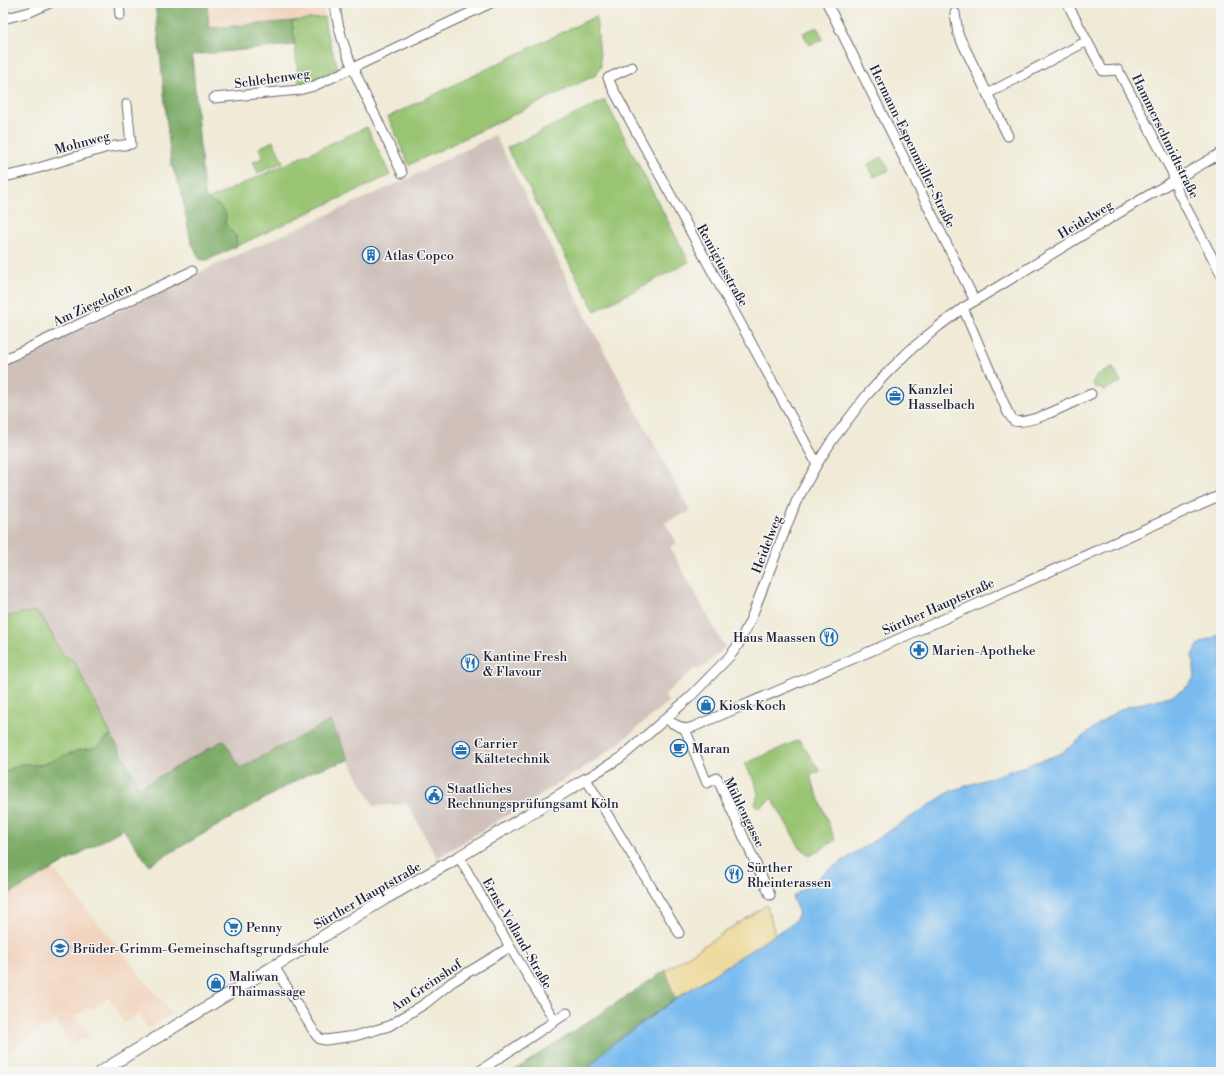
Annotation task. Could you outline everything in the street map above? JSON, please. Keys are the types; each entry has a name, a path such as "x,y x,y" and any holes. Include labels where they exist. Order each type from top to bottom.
{"street":[{"path":"3,18 30,12 50,3"},
{"path":"119,3 120,15"},
{"path":"335,3 336,16 342,42 402,173"},
{"name":"Schlehenweg","path":"214,98 314,86 491,3"},
{"name":"Hermann-Espenmüller-Straße","path":"827,3 975,301"},
{"name":"Hammerschmidtstraße","path":"1067,3 1103,70 1118,70 1172,172 1174,181 1221,274"},
{"path":"956,13 958,34 1008,136"},
{"path":"987,94 1087,41"},
{"name":"Remigiusstraße","path":"632,67 608,78 616,96 817,464"},
{"name":"Mohnweg","path":"3,177 22,173 96,150 131,144 127,104"},
{"name":"Heidelweg","path":"586,779 620,758 666,718 717,670 738,644 750,621 796,502 817,464 847,419 885,375 921,341 963,308 1221,153"},
{"name":"Am Ziegelofen","path":"3,360 192,271"},
{"path":"963,308 1008,412 1014,421 1021,422 1032,419 1091,394"},
{"name":"Sürther Hauptstraße","path":"685,729 693,727 892,642 1221,495"},
{"path":"666,718 672,723 685,729"},
{"name":"Mühlengasse","path":"685,729 706,783 717,778 770,895"},
{"path":"586,779 678,933"},
{"name":"Sürther Hauptstraße","path":"100,1072 388,897 459,857 586,779"},
{"name":"Ernst-Volland-Straße","path":"459,857 510,947 556,1021"},
{"name":"Am Greinshof","path":"274,966 316,1035 320,1039 326,1040 355,1036 389,1026 426,1003 452,982 510,947"},
{"path":"478,1072 567,1013"}],"shaded area":[{"path":"207,3 323,3 324,17 209,28"},
{"path":"495,135 588,321 690,511 665,523 677,543 670,547 725,647 705,666 694,669 664,695 668,702 617,745 588,765 436,859 436,856 407,804 374,806 330,721 239,768 224,741 140,787 111,735 74,661 62,654 43,618 3,619 3,366 187,278 411,177"},
{"name":"Brüder-Grimm-Gemeinschaftsgrundschule","path":"53,868 172,1014 148,1029 139,1014 124,1023 109,998 91,1010 89,1008 75,1017 90,1036 69,1047 56,1020 4,1054 3,897"}],"green space":[{"path":"155,3 207,3 209,28 292,21 295,45 192,55 204,192 207,200 219,205 226,215 225,224 236,236 237,246 208,260 200,260 191,242 181,191 171,163"},
{"path":"596,16 601,66 596,75 409,165 388,117"},
{"path":"324,17 327,34 338,68 316,80 299,84 292,21"},
{"path":"817,27 823,39 809,45 803,33"},
{"path":"605,100 689,262 595,311 507,148"},
{"path":"367,127 390,175 237,246 236,236 207,200"},
{"path":"273,141 283,162 258,173 253,162 263,158 259,148"},
{"path":"882,157 889,170 874,177 868,164"},
{"path":"1113,368 1121,382 1104,390 1099,387 1095,387 1092,383 1097,375"},
{"path":"35,611 43,618 62,654 74,661 111,735 95,748 79,750 41,765 21,764 3,773 3,619 11,615"},
{"path":"330,721 349,760 313,771 149,865 123,829 11,893 3,891 3,773 21,764 41,765 79,750 95,748 111,735 140,787 224,740 240,768"},
{"path":"799,740 820,771 810,776 835,840 810,856 799,846 772,798 759,808 755,804 758,794 755,781 744,764"},
{"path":"666,970 675,999 611,1045 585,1072 512,1072"}],"sand":[{"path":"767,905 775,935 675,999 666,970"}],"water":[{"path":"1221,634 1221,1072 585,1072 611,1045 676,999 794,922 799,913 792,897 824,873 951,791 1060,754 1101,722 1118,711 1127,707 1167,697 1182,690 1189,685 1195,676 1192,655 1199,644"}],"place":[{"name":"Atlas Copco","path":"371,255"},
{"name":"Kanzlei Hasselbach","path":"895,396"},
{"name":"Haus Maassen","path":"829,637"},
{"name":"Marien-Apotheke","path":"919,650"},
{"name":"Kantine Fresh & Flavour","path":"470,663"},
{"name":"Kiosk Koch","path":"706,705"},
{"name":"Maran","path":"679,748"},
{"name":"Carrier Kältetechnik","path":"461,750"},
{"name":"Staatliches Rechnungsprüfungsamt Köln","path":"434,795"},
{"name":"Sürther Rheinterassen","path":"734,874"},
{"name":"Penny","path":"233,927"},
{"name":"Brüder-Grimm-Gemeinschaftsgrundschule","path":"60,948"},
{"name":"Maliwan Thaimassage","path":"216,983"}]}
